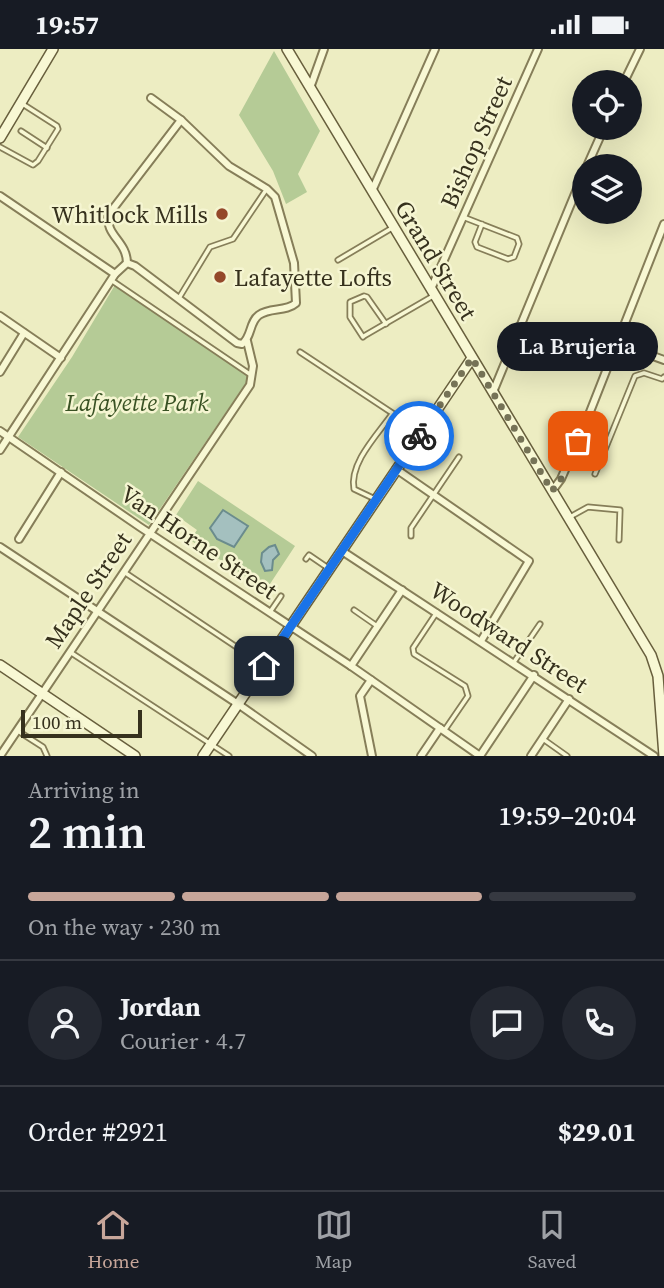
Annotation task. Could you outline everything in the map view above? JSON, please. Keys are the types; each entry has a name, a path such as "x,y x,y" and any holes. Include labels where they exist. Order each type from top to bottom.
{"main road":[{"path":"0,138 53,49"},
{"name":"Grand Street","path":"287,49 651,655 661,676 664,756"},
{"path":"203,756 472,358"},
{"path":"0,665 135,756"}],"street":[{"path":"310,88 324,49"},
{"path":"372,191 435,49"},
{"name":"Bishop Street","path":"433,292 463,217 538,49"},
{"path":"630,70 640,49"},
{"path":"151,98 181,120 229,166 267,188 275,198 294,263 297,298 292,307 259,315 247,341 253,366 251,375"},
{"path":"127,263 124,247 107,222 109,214 181,120"},
{"path":"0,196 113,277"},
{"path":"492,392 572,201"},
{"path":"552,491 561,479 664,224"},
{"path":"0,450 113,277 127,263"},
{"path":"127,263 135,266 237,343 247,341"},
{"path":"0,316 61,358"},
{"path":"0,372 24,333"},
{"path":"617,342 664,361"},
{"name":"Maple Street","path":"0,756 250,384 251,375"},
{"name":"Van Horne Street","path":"0,431 351,666 480,756"},
{"path":"396,469 530,561 481,641"},
{"path":"19,539 61,472"},
{"path":"0,547 312,756"},
{"name":"Woodward Street","path":"342,551 654,756"},
{"path":"351,666 402,590"},
{"path":"480,756 534,675"},
{"path":"371,680 360,696 372,756"},
{"path":"531,756 569,699"},
{"path":"421,756 442,730"}],"lane":[{"path":"0,147 33,165 58,129 21,102"},
{"path":"21,131 47,148"},
{"path":"178,299 210,247 233,239 267,188"},
{"path":"463,217 482,224 519,240 512,258 477,247 475,242 482,224"},
{"path":"338,260 394,227"},
{"path":"113,277 251,375"},
{"path":"386,324 364,296 348,306 350,317 362,337 386,324 433,292"},
{"path":"300,352 421,433"},
{"path":"595,474 635,376 644,373 662,379 664,377"},
{"path":"376,499 354,489 353,480 358,463 392,414"},
{"path":"411,536 411,529 459,457"},
{"path":"568,518 588,507 620,510 619,540"},
{"path":"306,558 309,555 329,569"},
{"path":"124,572 264,666"},
{"path":"270,613 281,596"},
{"path":"354,610 377,627"},
{"path":"437,612 413,649 414,654 465,686 468,696 442,730"},
{"path":"514,662 540,624"},
{"path":"70,652 229,756"},
{"path":"17,730 43,747 47,756"},
{"path":"543,739 568,756"}],"green space":[{"path":"274,51 320,131 298,174 307,192 286,204 273,171 239,115"},
{"name":"Lafayette Park","path":"115,285 250,377 149,525 18,437 72,357"},
{"path":"198,481 295,546 266,590 190,540 197,530 176,515"}],"water":[{"path":"223,510 248,526 234,547 217,539 210,528"},
{"path":"275,545 279,554 273,560 272,570 265,571 261,562 262,553"}],"way so far":[{"path":"419,436 472,358 552,491 561,479 578,441"}],"place":[{"name":"Whitlock Mills","path":"222,214"},
{"name":"Lafayette Lofts","path":"220,277"},
{"name":"La Brujeria","path":"578,441"}],"route":[{"path":"264,666 419,436"}]}
